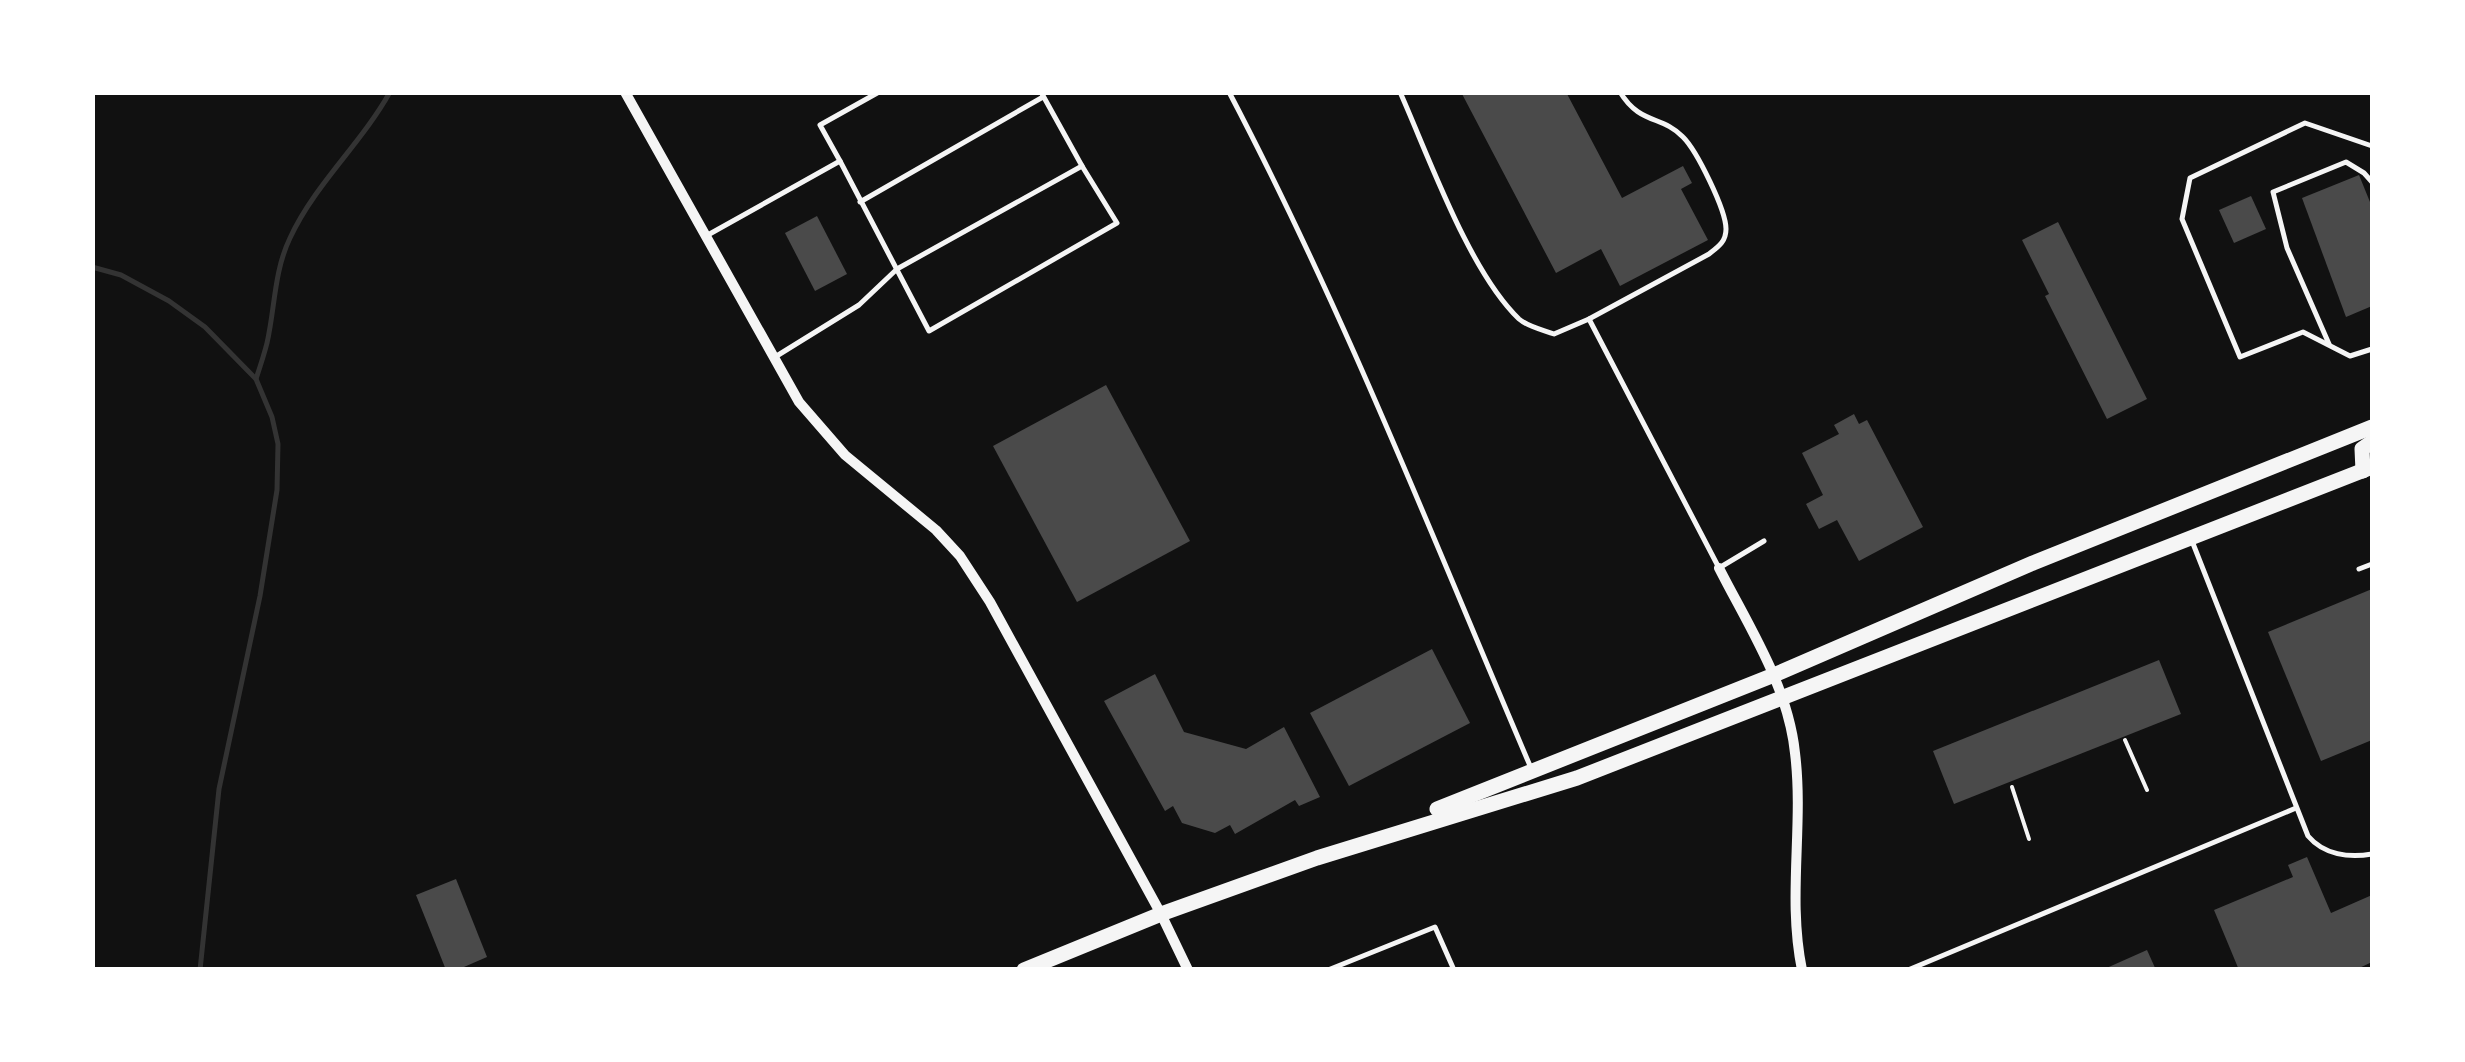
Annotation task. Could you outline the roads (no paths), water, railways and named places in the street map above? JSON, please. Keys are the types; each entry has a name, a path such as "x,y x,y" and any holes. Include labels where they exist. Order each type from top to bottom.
{"main road":[{"path":"1318,858 1774,675 2063,551 2372,427"},
{"path":"1024,970 1161,914 1318,858 1577,778 1784,699 2368,468 2362,449 2372,442"}],"street":[{"path":"624,92 772,359 822,432 936,530 960,556 990,602 1188,970"},
{"path":"1719,568 1774,675 1784,699 1795,750 1798,807 1794,932 1802,970"}],"lane":[{"path":"860,202 1042,95 1117,223 929,331 898,269 860,202 820,126 879,92"},
{"path":"1229,92 1286,200 1349,338 1532,770"},
{"path":"1400,92 1476,258 1497,293 1522,322 1554,334 1588,320 1724,242 1722,210 1684,138 1629,107 1620,92"},
{"path":"2372,146 2305,122 2190,178 2182,219 2240,357 2303,332 2350,356 2372,348"},
{"path":"704,236 840,161"},
{"path":"2330,346 2287,248 2274,192 2346,162 2364,172 2372,182"},
{"path":"772,359 859,306 898,269 1082,166"},
{"path":"1588,320 1719,568 1764,540"},
{"path":"2191,538 2308,836 2316,846 2350,856 2372,854"},
{"path":"2359,569 2372,564"},
{"path":"1908,970 2296,808"},
{"path":"1328,970 1435,927 1454,970"}],"waterway":[{"path":"256,379 290,238 312,200 390,92"},
{"path":"92,267 121,275 169,301 205,327 256,379 278,444 277,490 260,596 219,789 200,970"}]}
